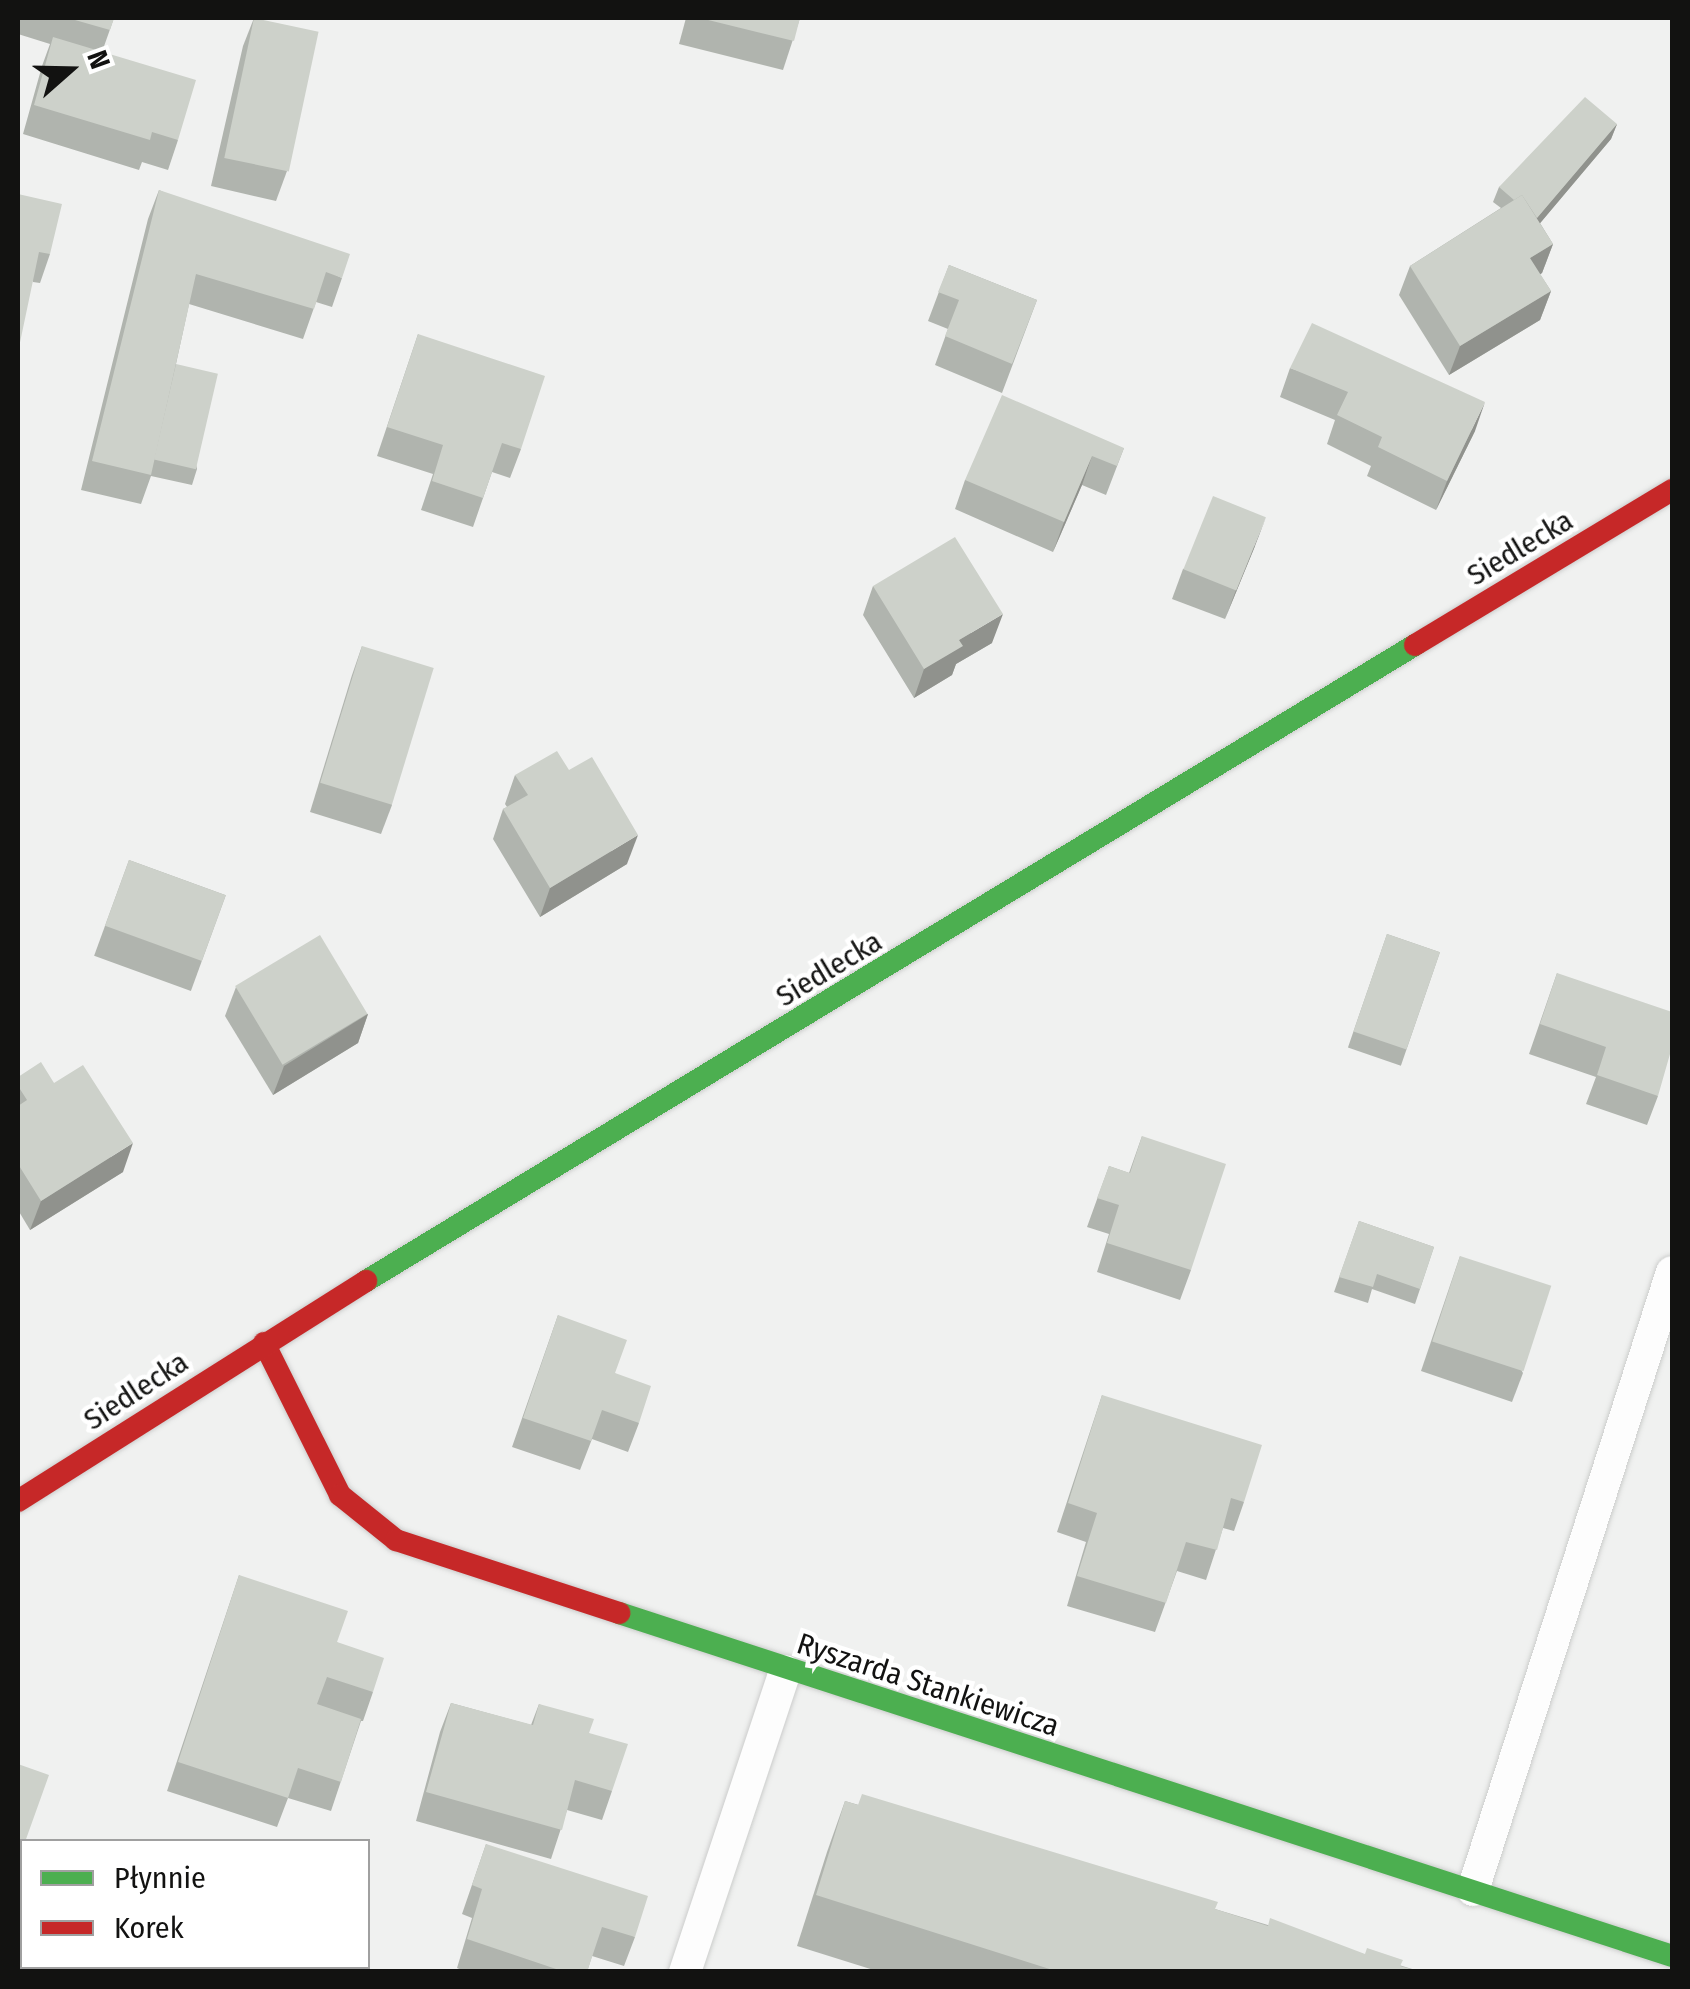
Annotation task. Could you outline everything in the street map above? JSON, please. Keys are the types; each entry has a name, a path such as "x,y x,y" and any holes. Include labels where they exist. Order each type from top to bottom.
{"main road":[{"name":"Siedlecka","path":"18,1501 264,1343 1672,490"},
{"name":"Ryszarda Stankiewicza","path":"264,1343 340,1494 396,1540 786,1671 1672,1956"}],"lane":[{"path":"1473,1890 1672,1272"},
{"path":"685,1972 786,1671"}],"building":[{"path":"68,18 114,18 110,30"},
{"path":"254,18 319,32 289,172 224,158"},
{"path":"700,18 800,18 794,41"},
{"path":"53,37 196,80 178,140 152,132 150,140 34,105"},
{"path":"1585,97 1617,124 1537,218 1522,195 1514,200 1499,187"},
{"path":"159,190 350,254 342,278 326,272 314,309 196,274 151,475 92,461"},
{"path":"18,194 62,204 50,254 39,252 18,352"},
{"path":"1522,195 1553,244 1530,258 1551,291 1460,346 1410,266"},
{"path":"949,265 1037,300 1012,364 945,336 959,300 938,292"},
{"path":"1312,323 1485,402 1447,481 1378,447 1382,437 1337,415 1348,392 1290,368"},
{"path":"418,334 545,376 521,449 502,443 483,498 432,481 443,445 387,427"},
{"path":"176,364 218,374 196,469 154,459"},
{"path":"1002,395 1124,448 1117,466 1092,456 1064,522 965,480"},
{"path":"1213,496 1266,517 1236,591 1183,569"},
{"path":"955,537 1003,614 959,640 963,646 924,669 873,586"},
{"path":"362,646 434,668 392,805 320,783"},
{"path":"557,751 569,770 592,757 638,835 550,888 503,809 528,795 515,775"},
{"path":"129,860 226,895 202,961 105,926"},
{"path":"1387,934 1440,952 1406,1050 1353,1031"},
{"path":"320,935 367,1014 283,1065 235,986"},
{"path":"1557,973 1672,1012 1672,1047 1658,1096 1597,1075 1606,1047 1540,1024"},
{"path":"41,1062 54,1083 83,1065 133,1143 41,1201 18,1164 18,1106 27,1100 18,1086 18,1077"},
{"path":"1142,1136 1226,1164 1191,1270 1107,1243 1119,1205 1097,1198 1109,1166 1130,1173"},
{"path":"1359,1221 1434,1247 1420,1289 1377,1274 1373,1287 1339,1277"},
{"path":"1460,1256 1551,1286 1523,1371 1432,1342"},
{"path":"558,1315 627,1340 615,1373 651,1386 639,1423 602,1410 591,1441 523,1418"},
{"path":"1102,1395 1262,1445 1244,1502 1231,1498 1217,1550 1186,1542 1166,1603 1077,1576 1097,1513 1068,1503"},
{"path":"239,1575 348,1611 337,1642 384,1658 373,1692 327,1677 317,1704 361,1719 341,1782 298,1768 288,1798 178,1762"},
{"path":"451,1703 533,1725 539,1704 594,1719 589,1733 628,1744 612,1791 575,1780 562,1830 426,1792"},
{"path":"18,1764 49,1775 26,1839 20,1839 18,1850"},
{"path":"862,1794 1218,1902 1215,1909 1268,1926 1270,1918 1365,1954 1367,1948 1403,1960 1400,1966 1422,1972 1059,1972 816,1895 845,1801 858,1805"},
{"path":"486,1844 648,1896 635,1937 602,1927 587,1972 565,1972 467,1939 482,1889 472,1885"},
{"path":"283,1969 336,1969 336,1972"}],"traffic: fast":[{"path":"366,1281 1415,645"},
{"path":"619,1613 1672,1956"}],"traffic: jam":[{"path":"1415,645 1672,490"},
{"path":"18,1501 366,1281"},
{"path":"264,1343 340,1495 396,1540 619,1613"}]}
